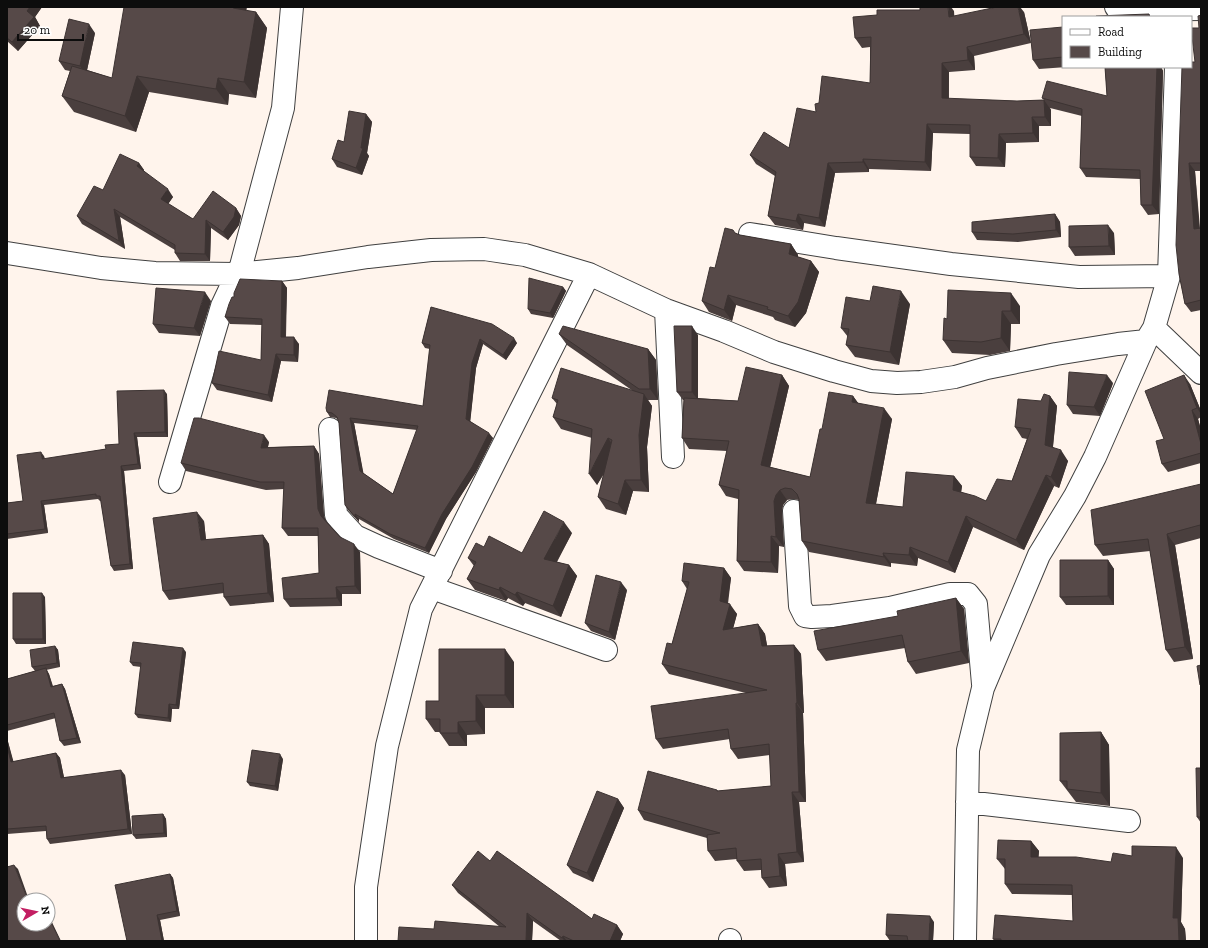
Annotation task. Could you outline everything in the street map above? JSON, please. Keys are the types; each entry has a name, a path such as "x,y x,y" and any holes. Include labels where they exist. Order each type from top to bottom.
{"street":[{"path":"170,482 222,306 241,266 283,108 292,7"},
{"path":"1116,7 1123,10 1178,13 1201,9"},
{"path":"965,941 968,750 983,688 1039,555 1075,496 1095,457 1150,335 1168,276 1176,68"},
{"path":"750,234 950,264 1079,277 1168,276"},
{"path":"7,253 101,268 155,273 237,274 298,268 368,257 431,250 484,249 525,255 589,274 666,310 724,331 774,352 834,371 878,382 921,382 948,378 987,368 1056,354 1118,344 1150,335"},
{"path":"366,941 366,887 387,746 422,609 589,274"},
{"path":"666,310 673,457"},
{"path":"1150,335 1201,373"},
{"path":"330,429 336,515 355,536 379,547 436,580 606,650"},
{"path":"794,511 800,606 805,616 832,616 890,608 950,594 968,594 976,604 983,688"},
{"path":"967,802 1129,821"}],"building":[{"path":"7,7 30,7 27,11 34,17 12,42 7,38"},
{"path":"124,7 233,7 256,12 244,82 218,78 216,89 137,76 125,116 62,96 72,66 112,78"},
{"path":"920,7 948,7 949,17 997,7 1018,7 1024,34 967,47 968,60 942,63 942,98 1017,101 1044,100 1045,117 1032,117 1033,133 999,134 998,158 970,157 970,125 927,124 925,162 863,159 863,162 828,163 819,218 798,214 796,221 768,216 776,172 750,155 764,132 789,148 797,108 816,112 815,104 819,103 822,76 870,83 871,37 855,38 853,17 877,15 877,10 920,10"},
{"path":"1149,14 1150,16 1096,16"},
{"path":"1201,15 1201,163 1189,163 1194,229 1201,228 1201,300 1185,304 1179,274 1176,245 1182,68 1192,68 1192,62 1195,62 1192,28 1199,28 1198,16"},
{"path":"69,19 89,24 80,66 59,61"},
{"path":"1062,27 1062,57 1033,60 1030,30"},
{"path":"1105,68 1157,68 1152,205 1141,205 1140,170 1080,168 1082,109 1042,98 1047,81 1107,96"},
{"path":"349,111 366,114 361,148 363,148 356,168 332,159 338,140 344,142"},
{"path":"120,154 139,163 137,166 168,189 161,199 193,219 213,191 236,208 234,217 223,232 206,220 205,254 175,253 175,245 114,209 119,241 77,216 94,186 103,190"},
{"path":"1055,214 1056,230 1013,234 972,232 972,222"},
{"path":"1108,225 1109,246 1069,247 1069,226"},
{"path":"725,228 733,230 735,233 740,235 791,244 789,254 811,261 798,302 788,316 767,309 768,307 728,295 724,310 702,301 710,267 715,268"},
{"path":"529,278 563,287 550,313 528,309"},
{"path":"240,279 282,281 281,337 294,337 294,355 276,354 268,395 212,383 219,351 261,360 262,319 225,317"},
{"path":"873,286 901,291 890,352 846,345 849,329 841,328 846,297 870,301"},
{"path":"156,288 205,292 194,328 153,324"},
{"path":"948,290 1011,293 1011,311 1002,311 1001,338 981,342 943,340 944,318 947,319"},
{"path":"431,307 492,324 514,338 503,355 480,339 472,363 466,419 489,433 472,467 442,514 425,548 390,534 355,514 355,517 345,505 339,423 337,417 332,413 327,412 326,408 329,390 423,406 430,345 422,343","holes":["350,418 418,426 393,494 360,471"]},
{"path":"563,326 648,349 650,389 639,389 559,334"},
{"path":"674,326 692,326 692,392 677,392"},
{"path":"746,367 782,375 761,465 810,477 820,429 822,429 829,392 853,396 852,402 884,408 866,503 903,507 906,472 954,476 953,490 975,496 986,501 997,479 1012,481 1031,429 1015,427 1018,399 1041,401 1044,394 1050,396 1045,445 1061,450 1051,477 1046,475 1016,540 966,516 948,562 910,547 909,555 883,553 884,557 802,541 799,499 797,494 792,489 785,488 780,490 774,501 776,537 771,536 771,562 737,561 739,490 719,485 729,441 682,438 684,398 738,401"},
{"path":"561,368 644,394 639,435 641,480 625,480 618,504 598,497 612,440 608,438 589,474 592,429 553,417 558,400 552,398"},
{"path":"1069,372 1107,375 1094,407 1067,405"},
{"path":"1184,375 1197,408 1192,410 1201,444 1201,453 1162,464 1156,441 1164,439 1145,391"},
{"path":"164,390 165,432 134,433 138,464 121,466 130,564 111,566 100,496 96,496 96,494 41,501 45,529 7,534 7,503 23,501 17,455 41,452 42,459 106,449 105,445 119,444 117,391"},
{"path":"194,418 264,435 261,448 314,446 318,509 321,516 340,537 354,544 355,586 336,587 337,598 284,599 282,578 319,573 318,528 282,528 284,482 260,482 181,463"},
{"path":"1201,484 1201,529 1200,525 1167,534 1185,647 1166,650 1148,539 1095,545 1091,510"},
{"path":"544,511 564,522 544,559 569,565 553,606 517,592 515,595 500,587 499,590 467,579 476,562 468,558 476,543 484,547 489,536 522,553"},
{"path":"197,512 201,540 263,535 268,593 224,597 223,583 163,591 153,518"},
{"path":"1060,560 1108,560 1108,596 1060,597"},
{"path":"684,563 724,568 720,601 730,604 723,630 758,624 762,646 794,645 799,792 792,792 797,852 778,854 780,876 762,878 761,859 737,861 736,848 708,851 707,835 720,833 638,810 648,771 717,791 771,786 769,744 731,749 728,729 656,739 651,706 767,690 662,664 667,643 672,644 689,582 682,581"},
{"path":"596,575 621,582 609,632 585,623"},
{"path":"13,593 42,593 43,639 13,639"},
{"path":"956,598 961,651 908,662 902,635 818,650 814,631 898,616 897,611"},
{"path":"133,642 183,648 176,705 169,704 168,718 135,714 141,663 130,662"},
{"path":"55,646 57,663 32,667 30,650"},
{"path":"439,649 505,649 505,695 476,695 476,721 458,722 458,733 440,733 440,719 426,719 426,701 439,701"},
{"path":"1201,665 1201,685 1200,685 1197,666"},
{"path":"46,668 51,687 62,684 77,738 60,741 54,713 7,725 7,679"},
{"path":"1101,732 1101,793 1067,789 1067,781 1060,781 1060,733"},
{"path":"7,746 11,762 56,753 61,778 121,770 128,829 47,839 46,826 7,829"},
{"path":"252,750 280,754 275,786 247,782"},
{"path":"1196,768 1201,768 1201,817 1197,817"},
{"path":"597,791 618,799 587,873 567,865"},
{"path":"163,814 164,833 133,835 132,816"},
{"path":"998,840 1031,841 1031,857 1076,857 1111,862 1113,853 1132,856 1132,846 1176,847 1173,918 1178,918 1179,941 1001,941 1001,939 993,939 995,915 1073,921 1072,885 1005,884 1005,859 997,859"},
{"path":"478,851 490,861 497,851 592,919 594,914 617,925 610,941 574,941 563,936 562,938 527,913 526,941 398,941 399,927 434,929 435,921 506,927 452,885"},
{"path":"14,865 25,892 16,892 16,932 56,932 60,941 7,941 7,867"},
{"path":"170,874 177,911 157,915 162,941 127,941 115,885"},
{"path":"887,914 930,916 929,941 908,941 907,936 886,935"}]}
